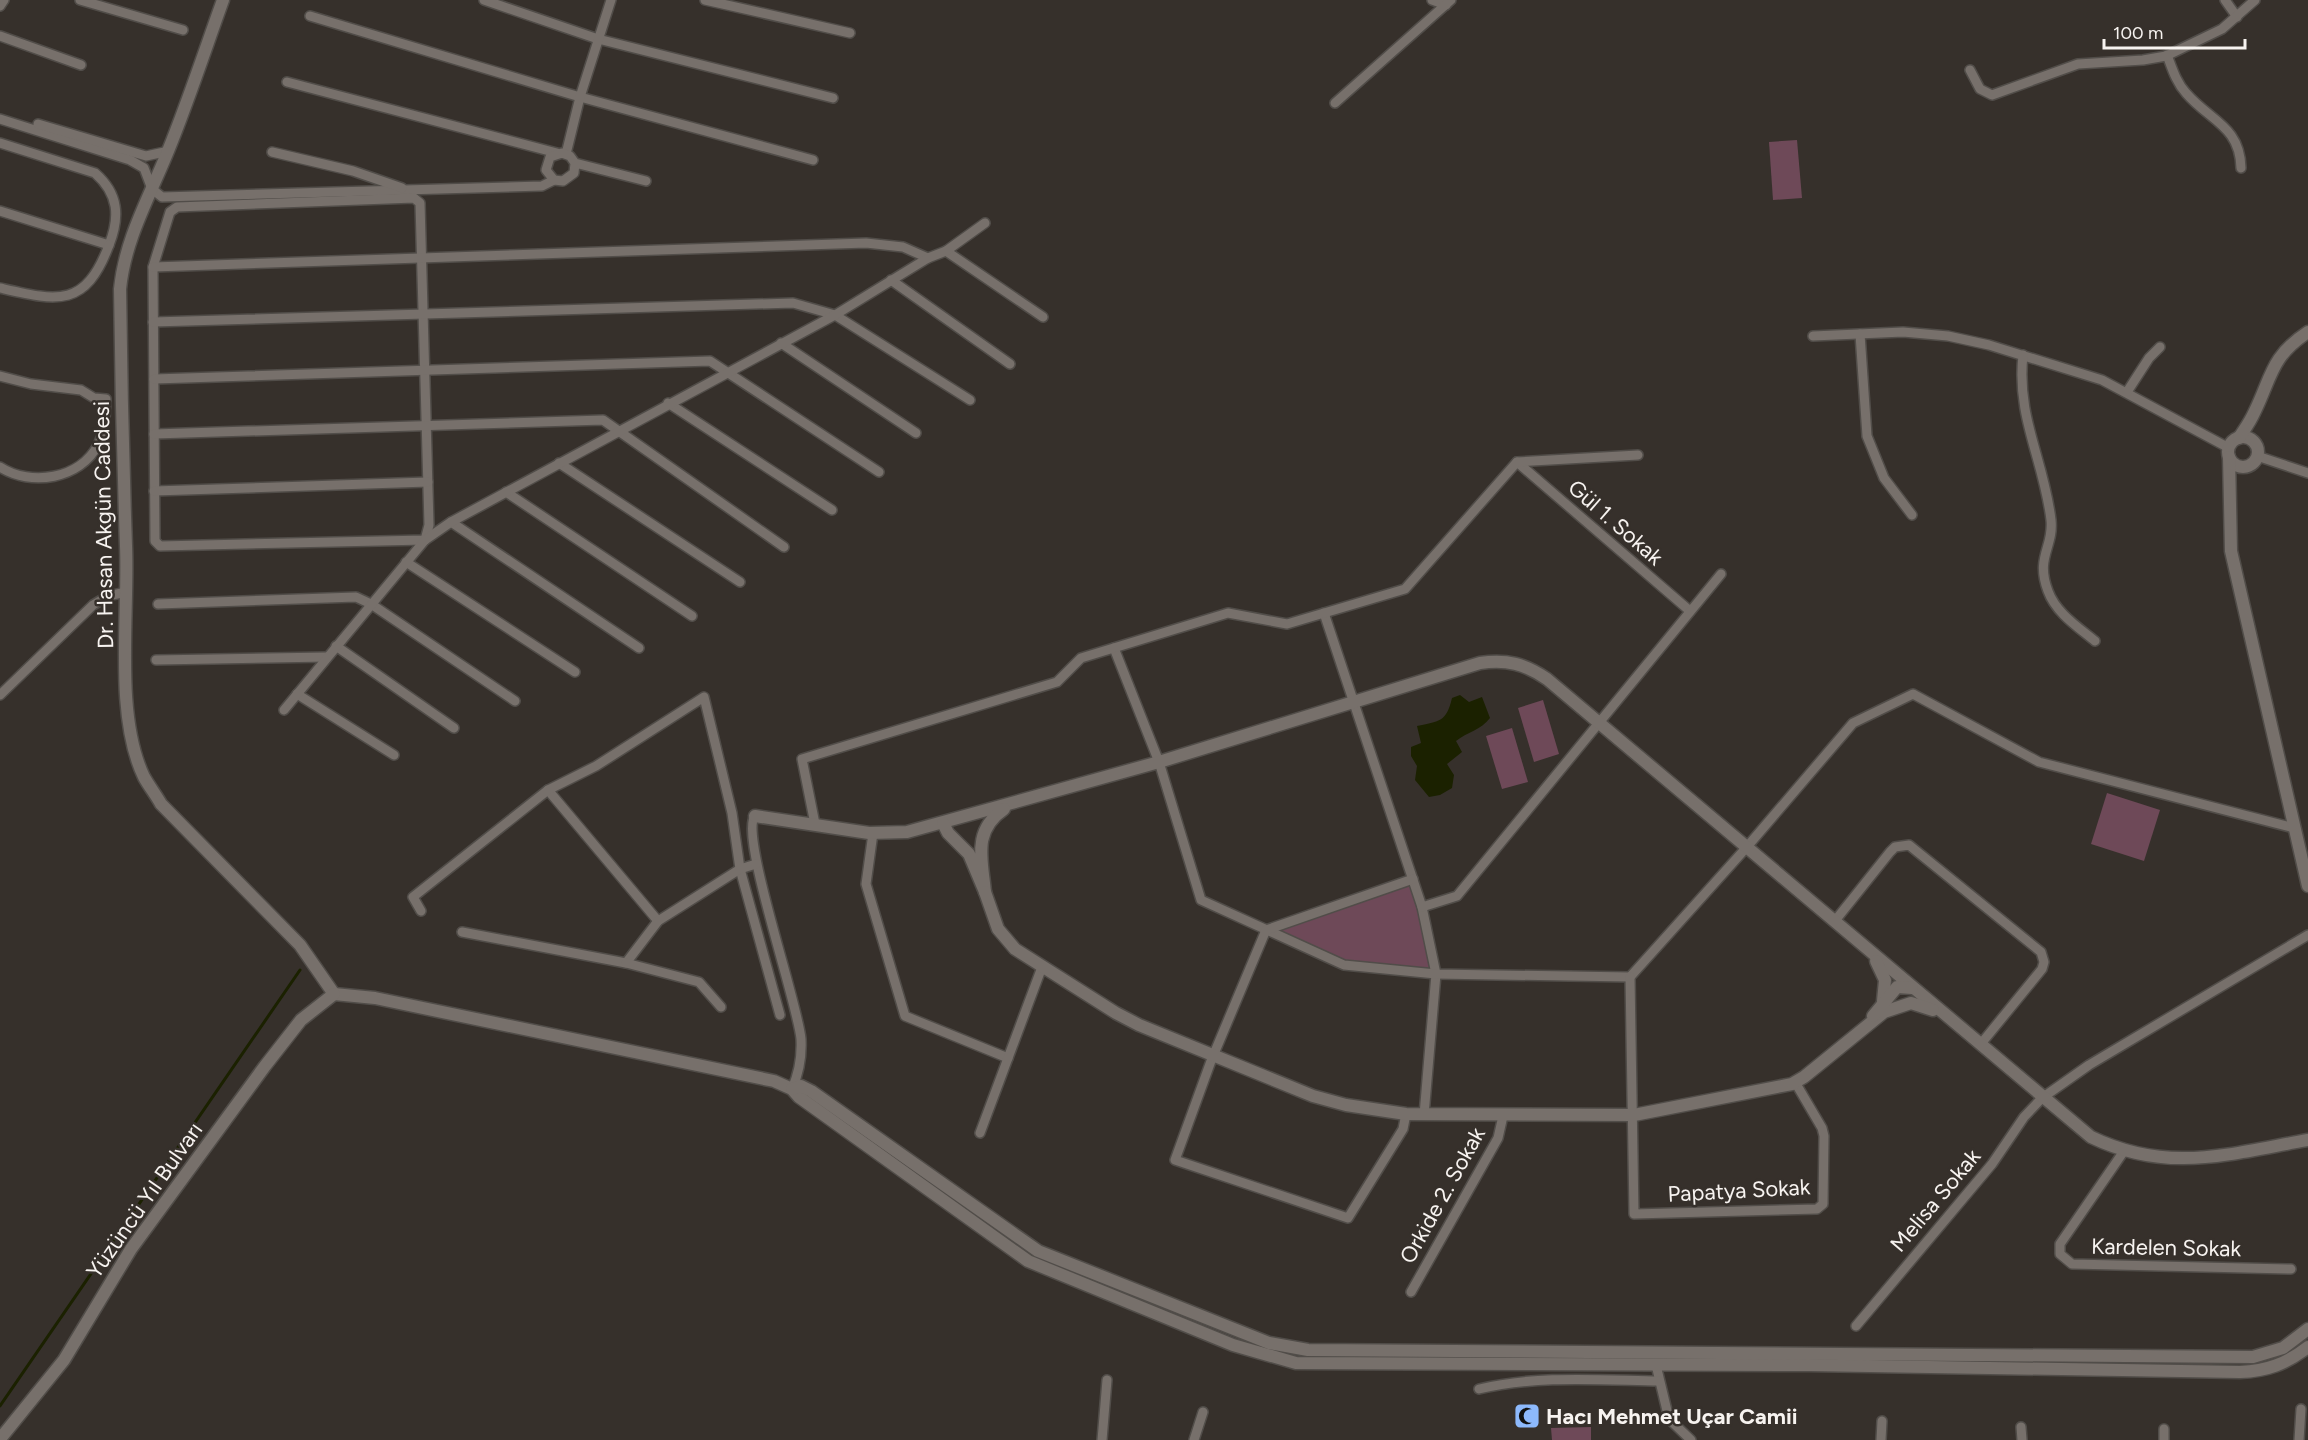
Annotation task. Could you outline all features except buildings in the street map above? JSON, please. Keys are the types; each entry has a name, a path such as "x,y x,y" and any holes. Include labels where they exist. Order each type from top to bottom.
{"street":[{"path":"0,6 4,0"},
{"path":"80,0 183,30"},
{"name":"Dr. Hasan Akgün Caddesi","path":"223,0 169,151 129,240 123,263 120,289 126,688 135,751 144,776 161,804 187,833 300,945 334,994"},
{"path":"484,0 598,39 833,98"},
{"path":"562,153 610,0"},
{"path":"705,0 850,33"},
{"path":"1432,0 1448,2"},
{"path":"2225,0 2237,17"},
{"path":"1970,70 1980,89 1992,95 2079,64 2143,60 2168,55 2196,43 2237,17 2255,0"},
{"path":"1335,103 1448,2"},
{"path":"310,16 580,97 813,160"},
{"path":"0,36 81,65"},
{"path":"2168,55 2181,86 2236,141 2241,168"},
{"path":"287,82 562,153 574,164 646,180"},
{"path":"0,114 146,156 169,151"},
{"path":"0,119 129,160 144,168 152,189 162,197 542,186 554,180 568,179 574,172 574,164"},
{"path":"0,143 95,173 107,184 117,212 116,226 94,277 68,296 51,299 0,288"},
{"path":"272,152 353,171 407,190"},
{"path":"554,180 548,174 546,165 550,157 562,153"},
{"path":"414,198 420,202 429,525 425,540 160,546 155,541 153,267 170,212 177,207 414,198"},
{"path":"0,211 109,245"},
{"path":"284,710 425,540 451,522 618,430 835,315 928,258 946,251 985,223"},
{"path":"153,267 866,243 903,247 928,258"},
{"path":"946,251 1043,317"},
{"path":"891,280 1010,364"},
{"path":"153,322 793,303 835,315 970,400"},
{"path":"2308,332 2294,341 2272,368 2254,414 2229,452 2231,551 2308,886"},
{"path":"1813,336 1903,333 1948,336 2023,355 2102,380 2127,392 2229,452 2240,466 2255,459 2308,472"},
{"path":"1860,334 1867,436 1884,478 1912,515"},
{"path":"781,343 916,433"},
{"path":"2127,392 2149,358 2160,347"},
{"path":"2023,355 2020,381 2024,412 2038,457 2051,524 2043,559 2044,575 2049,593 2063,614 2095,641"},
{"path":"154,379 710,361 879,472"},
{"path":"0,376 32,384 81,390 94,398 106,399 105,424 98,446 82,464 53,477 30,479 9,473 0,467"},
{"path":"668,403 832,510"},
{"path":"2231,501 2241,476 2255,459 2258,449 2253,441 2254,414"},
{"path":"154,434 603,420 784,547"},
{"path":"2239,438 2253,441"},
{"path":"815,824 802,759 1057,682 1081,658 1228,613 1287,624 1405,589 1517,462 1638,455"},
{"name":"Gül 1. Sokak","path":"1517,462 1690,611"},
{"path":"560,463 740,582"},
{"path":"154,491 428,482"},
{"path":"506,492 692,616"},
{"path":"451,522 639,648"},
{"path":"406,562 575,672"},
{"path":"1422,907 1457,896 1721,574"},
{"path":"0,695 93,605 108,596 126,592"},
{"path":"158,604 356,597 371,604 514,701"},
{"path":"1324,613 1422,907 1436,974 1424,1115"},
{"path":"336,646 454,728"},
{"path":"1114,648 1159,762 1201,900 1344,964 1436,974 1630,977"},
{"path":"156,660 327,657"},
{"path":"792,1089 799,1072 801,1041 796,1008 756,864 751,822 755,816 873,833 907,832 1159,762 1480,663 1509,661 1529,667 1547,679 1872,955 2091,1137 2124,1151 2172,1160 2195,1159 2308,1140"},
{"path":"297,694 394,755"},
{"path":"1634,1115 1630,977 1746,848 1853,723 1913,694 2039,762 2285,828 2294,828"},
{"path":"421,911 413,897 548,790 596,766 704,697 732,813 740,869 780,1015"},
{"path":"548,790 658,921"},
{"path":"980,842 984,829 993,817 1010,805"},
{"path":"958,819 977,826 985,892"},
{"path":"943,823 948,833 969,854 998,929 1015,949 1139,1025 1313,1096 1357,1107 1424,1115 1634,1115 1766,1090 1796,1082 1884,1012 1903,1004 1919,1004 1942,1013"},
{"path":"873,833 866,884 905,1016 1008,1058"},
{"path":"1834,922 1890,852 1895,847 1909,845 2041,952 2044,962 2042,969 1980,1045"},
{"path":"626,963 658,921 740,869 756,864"},
{"path":"1406,1114 1403,1129 1348,1218 1175,1160 1213,1057 1266,930 1413,879"},
{"path":"462,932 626,963 699,982 721,1007"},
{"name":"Melisa Sokak","path":"1856,1326 1992,1164 2024,1116 2042,1098 2089,1065 2308,935"},
{"path":"1872,955 1885,980 1881,1006"},
{"path":"980,1133 1042,967"},
{"path":"1865,1026 1897,987 1912,988"},
{"path":"334,994 375,998 774,1081 792,1089 799,1097 1028,1261 1169,1320 1269,1357 1296,1363 2258,1371 2291,1360 2308,1347"},
{"name":"Yüzüncü Yıl Bulvarı","path":"0,1439 64,1360 131,1249 265,1066 301,1020 334,994"},
{"name":"Papatya Sokak","path":"1634,1115 1634,1214 1818,1209 1823,1204 1824,1136 1822,1128 1796,1082"},
{"path":"792,1089 801,1086 811,1091 1038,1251 1269,1343 1308,1350 2253,1357 2283,1348 2308,1329"},
{"name":"Orkide 2. Sokak","path":"1411,1292 1498,1138 1503,1116"},
{"name":"Kardelen Sokak","path":"2124,1151 2060,1244 2060,1254 2072,1264 2291,1269"},
{"path":"1340,1350 1341,1364"},
{"path":"2253,1357 2258,1371"},
{"path":"1656,1365 1668,1419 1691,1440"},
{"path":"1102,1440 1107,1380"},
{"path":"1479,1389 1500,1384 1557,1380 1659,1381"},
{"path":"2299,1440 2301,1409"},
{"path":"1194,1440 1203,1412"},
{"path":"1881,1440 1882,1421"},
{"path":"2021,1427 2022,1440"},
{"path":"2164,1429 2164,1440"}],"shaded area":[{"path":"1797,140 1802,198 1773,200 1769,142"},
{"path":"1460,695 1469,702 1482,697 1490,718 1456,741 1462,752 1447,764 1454,775 1452,788 1440,795 1429,797 1415,780 1417,766 1411,756 1411,747 1421,743 1417,726 1440,720 1447,712 1452,698"},
{"path":"1543,700 1559,754 1534,762 1518,708"},
{"path":"1512,728 1528,782 1502,789 1486,736"},
{"path":"2107,793 2160,810 2144,861 2091,844"},
{"path":"1413,879 1436,974 1344,965 1266,930"},
{"path":"1591,1427 1591,1440 1552,1440 1551,1428"}],"waterway":[{"path":"0,1406 300,970"}],"place":[{"name":"Hacı Mehmet Uçar Camii","path":"1527,1416"}]}
